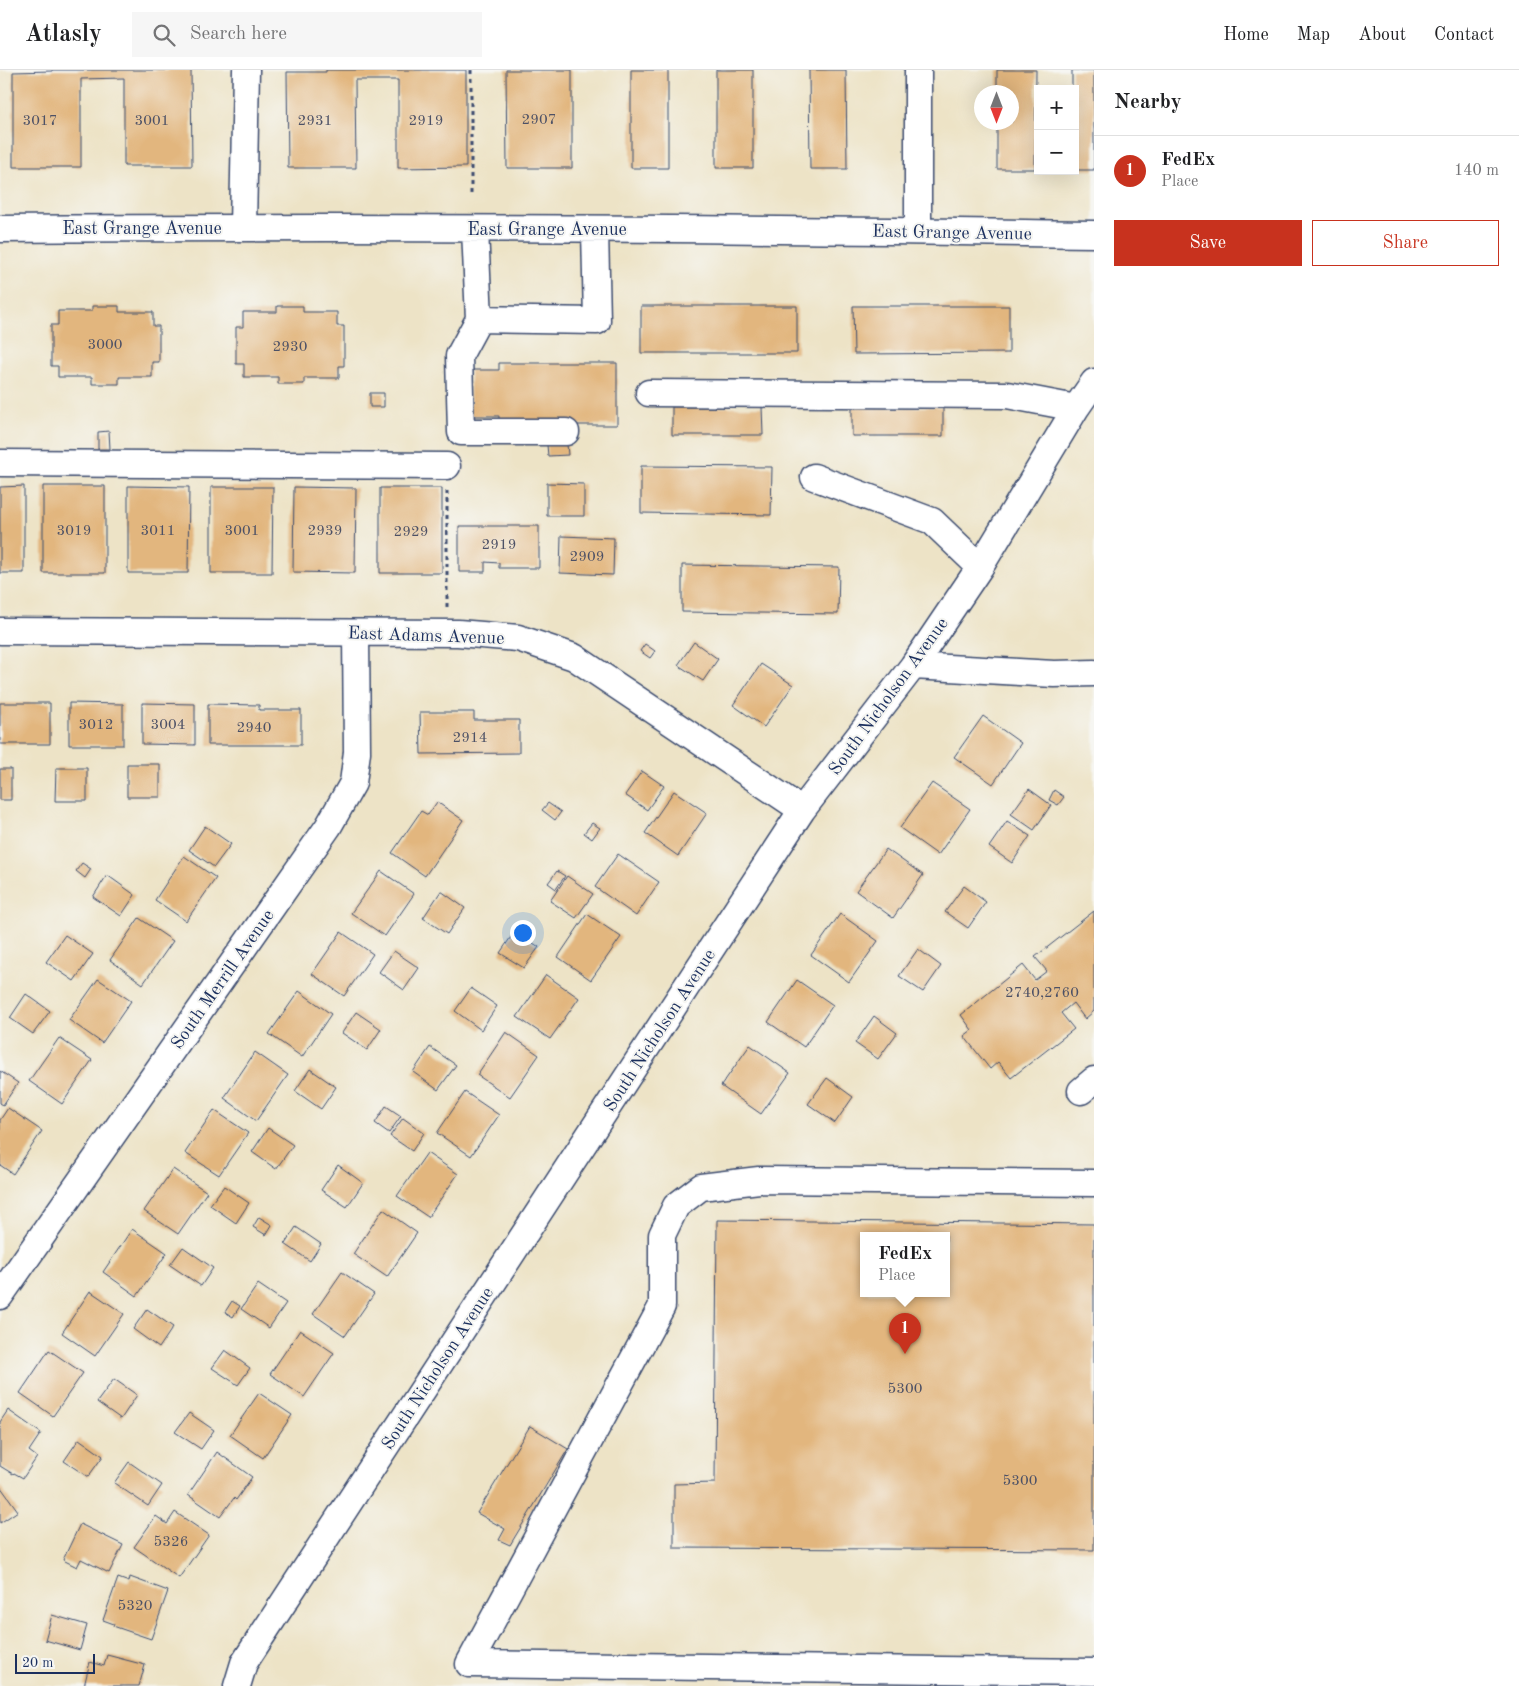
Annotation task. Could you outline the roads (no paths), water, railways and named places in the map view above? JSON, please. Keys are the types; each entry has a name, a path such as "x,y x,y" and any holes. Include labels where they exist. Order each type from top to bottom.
{"street":[{"path":"243,227 246,70"},
{"path":"918,70 918,231"},
{"name":"East Grange Avenue","path":"0,228 243,227 918,231 1094,234"},
{"path":"475,229 479,320 459,356 461,432 566,432"},
{"path":"479,320 598,321 596,229"},
{"name":"South Nicholson Avenue","path":"237,1686 244,1663 802,810 913,666 980,567 1076,408 1094,382"},
{"path":"648,393 1007,395 1076,408"},
{"path":"0,463 447,466"},
{"path":"814,477 932,521 980,567"},
{"name":"East Adams Avenue","path":"0,631 447,633 518,638 574,658 802,810"},
{"name":"South Merrill Avenue","path":"0,1296 328,827 353,783 357,752 356,633"},
{"path":"913,666 1054,674 1094,673"},
{"path":"1094,1183 759,1180 701,1187 676,1206 662,1235 662,1306 469,1664 1094,1672"}],"place":[{"name":"FedEx","path":"905,1354"}]}
